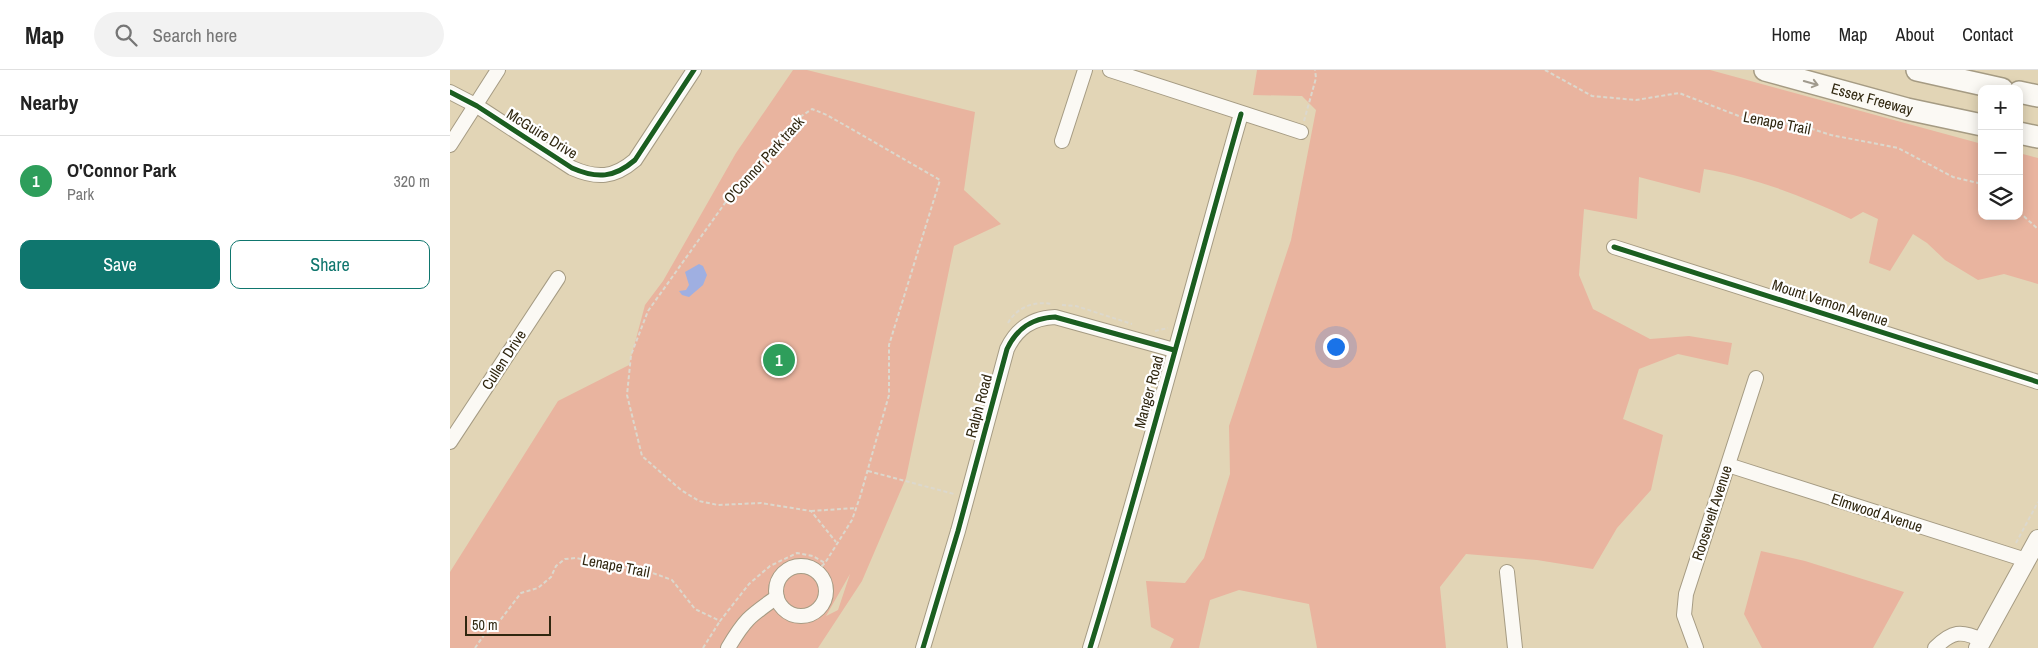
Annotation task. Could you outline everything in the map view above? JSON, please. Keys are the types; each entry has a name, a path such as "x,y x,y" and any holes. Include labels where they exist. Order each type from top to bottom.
{"highway":[{"name":"Essex Freeway","path":"1765,70 1898,106 1978,124"},
{"path":"1917,70 1984,85"},
{"path":"2023,93 2038,96"},
{"path":"2023,134 2038,136"}],"main road":[{"path":"1980,644 2038,539"}],"street":[{"path":"450,146 498,70"},
{"name":"McGuire Drive","path":"450,92 477,106 572,168 586,174 604,176 623,171 635,160 694,70"},
{"path":"1062,141 1085,70"},
{"path":"1110,70 1301,132"},
{"name":"Manger Road","path":"1090,648 1121,545 1241,114"},
{"name":"Mount Vernon Avenue","path":"1614,247 2038,382"},
{"name":"Cullen Drive","path":"450,442 558,278"},
{"name":"Ralph Road","path":"923,648 958,531 1007,349 1018,332 1035,320 1054,317 1174,350"},
{"name":"Roosevelt Avenue","path":"1696,648 1684,615 1686,594 1756,378"},
{"name":"Elmwood Avenue","path":"1728,466 2026,560"},
{"path":"803,566 821,567 827,590 823,604 812,614 805,616 790,613 780,604 777,597 778,582 788,570 803,566"},
{"path":"1507,572 1515,648"},
{"path":"728,648 740,626 752,613 777,597"},
{"path":"1935,648 1952,636 1962,633 1980,644"}],"path":[{"path":"1301,132 1316,78 1315,70"},
{"path":"2023,216 2038,229"},
{"path":"2015,545 2038,502"},
{"path":"811,511 836,542"},
{"path":"704,648 720,621 749,584 770,566 797,553 813,556 821,567"}],"shaded area":[{"path":"793,70 807,70 975,112 964,190 1001,224 954,246 906,478 862,581 818,648 450,648 450,572 558,401 629,365 645,305 663,281 736,153","holes":["850,574 838,610 826,616"]},
{"path":"1257,70 1710,70 1978,143 1978,220 2023,220 2023,154 2038,158 2038,284 2004,274 1978,280 1945,260 1927,243 1913,234 1890,271 1869,263 1878,219 1863,212 1851,219 1797,195 1742,177 1704,169 1700,193 1639,177 1637,219 1584,209 1579,275 1593,309 1650,339 1689,336 1732,343 1728,365 1678,354 1639,369 1623,419 1663,435 1651,490 1617,528 1593,569 1537,560 1466,554 1440,587 1446,648 1317,648 1309,604 1239,590 1210,600 1199,648 1170,648 1174,639 1151,627 1146,581 1185,583 1204,558 1230,474 1229,426 1291,240 1316,110 1302,96 1253,95"},
{"path":"1761,551 1805,561 1904,592 1873,648 1762,648 1744,614"}],"water":[{"path":"699,264 703,266 707,275 703,285 689,297 682,295 679,291 686,290 689,285 685,272"}],"cycle path":[{"path":"450,92 477,106 572,168 589,174 605,175 620,170 635,160 694,70"},
{"path":"1090,648 1241,114"},
{"path":"1614,247 2038,382"},
{"path":"923,648 958,531 1007,349 1015,335 1032,322 1055,317 1174,350"}],"place":[{"name":"O'Connor Park","path":"779,360"}]}
